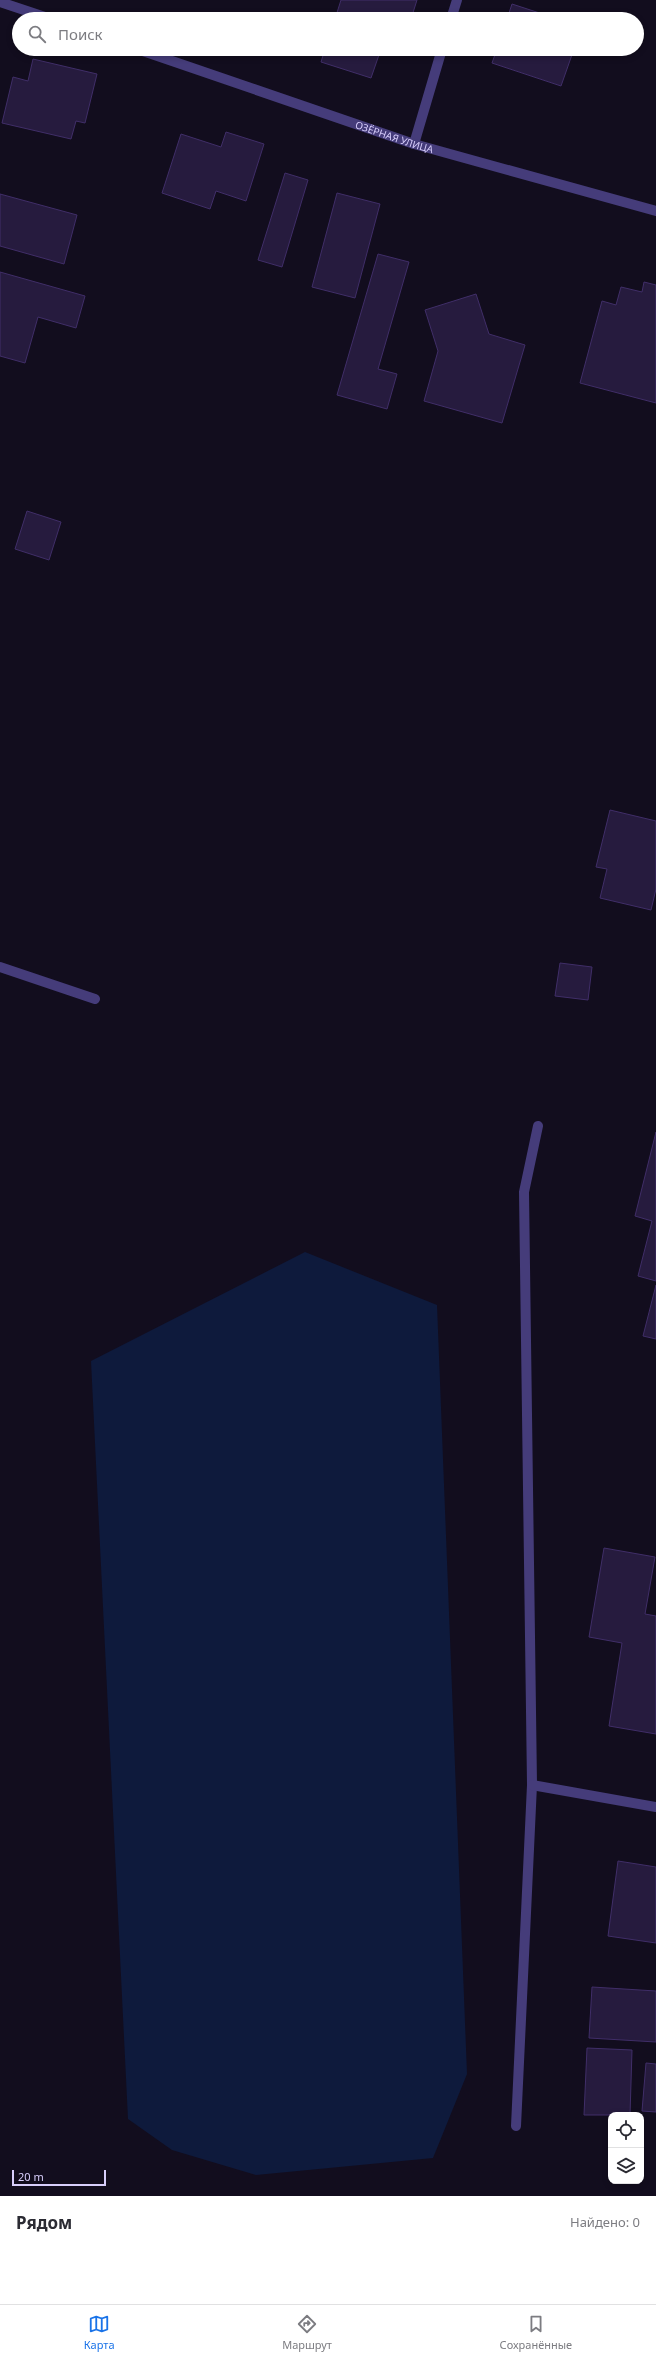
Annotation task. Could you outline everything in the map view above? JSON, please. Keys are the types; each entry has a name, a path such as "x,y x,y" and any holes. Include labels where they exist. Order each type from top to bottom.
{"street":[{"path":"453,12 457,0"},
{"path":"0,2 29,12"},
{"name":"ОЗЁРНАЯ УЛИЦА","path":"158,56 414,144 656,211"},
{"path":"414,144 440,56"},
{"path":"0,967 95,998"},
{"path":"516,2126 532,1785 524,1192 538,1126"},
{"path":"532,1785 656,1807"}],"water":[{"path":"305,1252 437,1305 467,2074 433,2158 256,2175 172,2150 128,2119 91,1361"}],"building":[{"path":"341,0 417,0 413,12 337,12"},
{"path":"512,4 537,12 509,12"},
{"path":"323,56 379,56 371,78 321,62"},
{"path":"494,56 572,56 561,86 492,63"},
{"path":"33,59 97,74 85,123 76,121 71,139 2,123 13,77 28,81"},
{"path":"226,132 264,144 246,201 216,191 210,209 162,193 181,134 221,147"},
{"path":"285,173 308,180 282,267 258,260"},
{"path":"337,193 380,204 355,298 312,287"},
{"path":"0,194 77,215 64,264 0,246"},
{"path":"378,254 409,262 378,369 397,374 387,409 337,395"},
{"path":"0,272 85,296 76,328 38,317 25,363 0,356"},
{"path":"644,282 656,285 656,403 580,383 602,301 616,305 621,287 642,292"},
{"path":"476,294 489,334 525,345 502,423 424,401 438,351 425,310"},
{"path":"27,511 61,522 49,560 15,549"},
{"path":"610,810 656,821 656,889 651,910 600,898 607,869 596,867"},
{"path":"560,963 592,967 588,1000 555,996"},
{"path":"656,1132 656,1281 638,1276 652,1221 635,1216"},
{"path":"656,1285 656,1339 643,1336"},
{"path":"604,1548 655,1557 645,1614 656,1616 656,1734 609,1726 622,1643 589,1637"},
{"path":"618,1861 656,1867 656,1943 608,1936"},
{"path":"592,1987 656,1991 656,2042 589,2038"},
{"path":"587,2048 632,2050 630,2112 608,2112 608,2115 584,2115"},
{"path":"646,2063 656,2064 656,2112 642,2111"}]}
